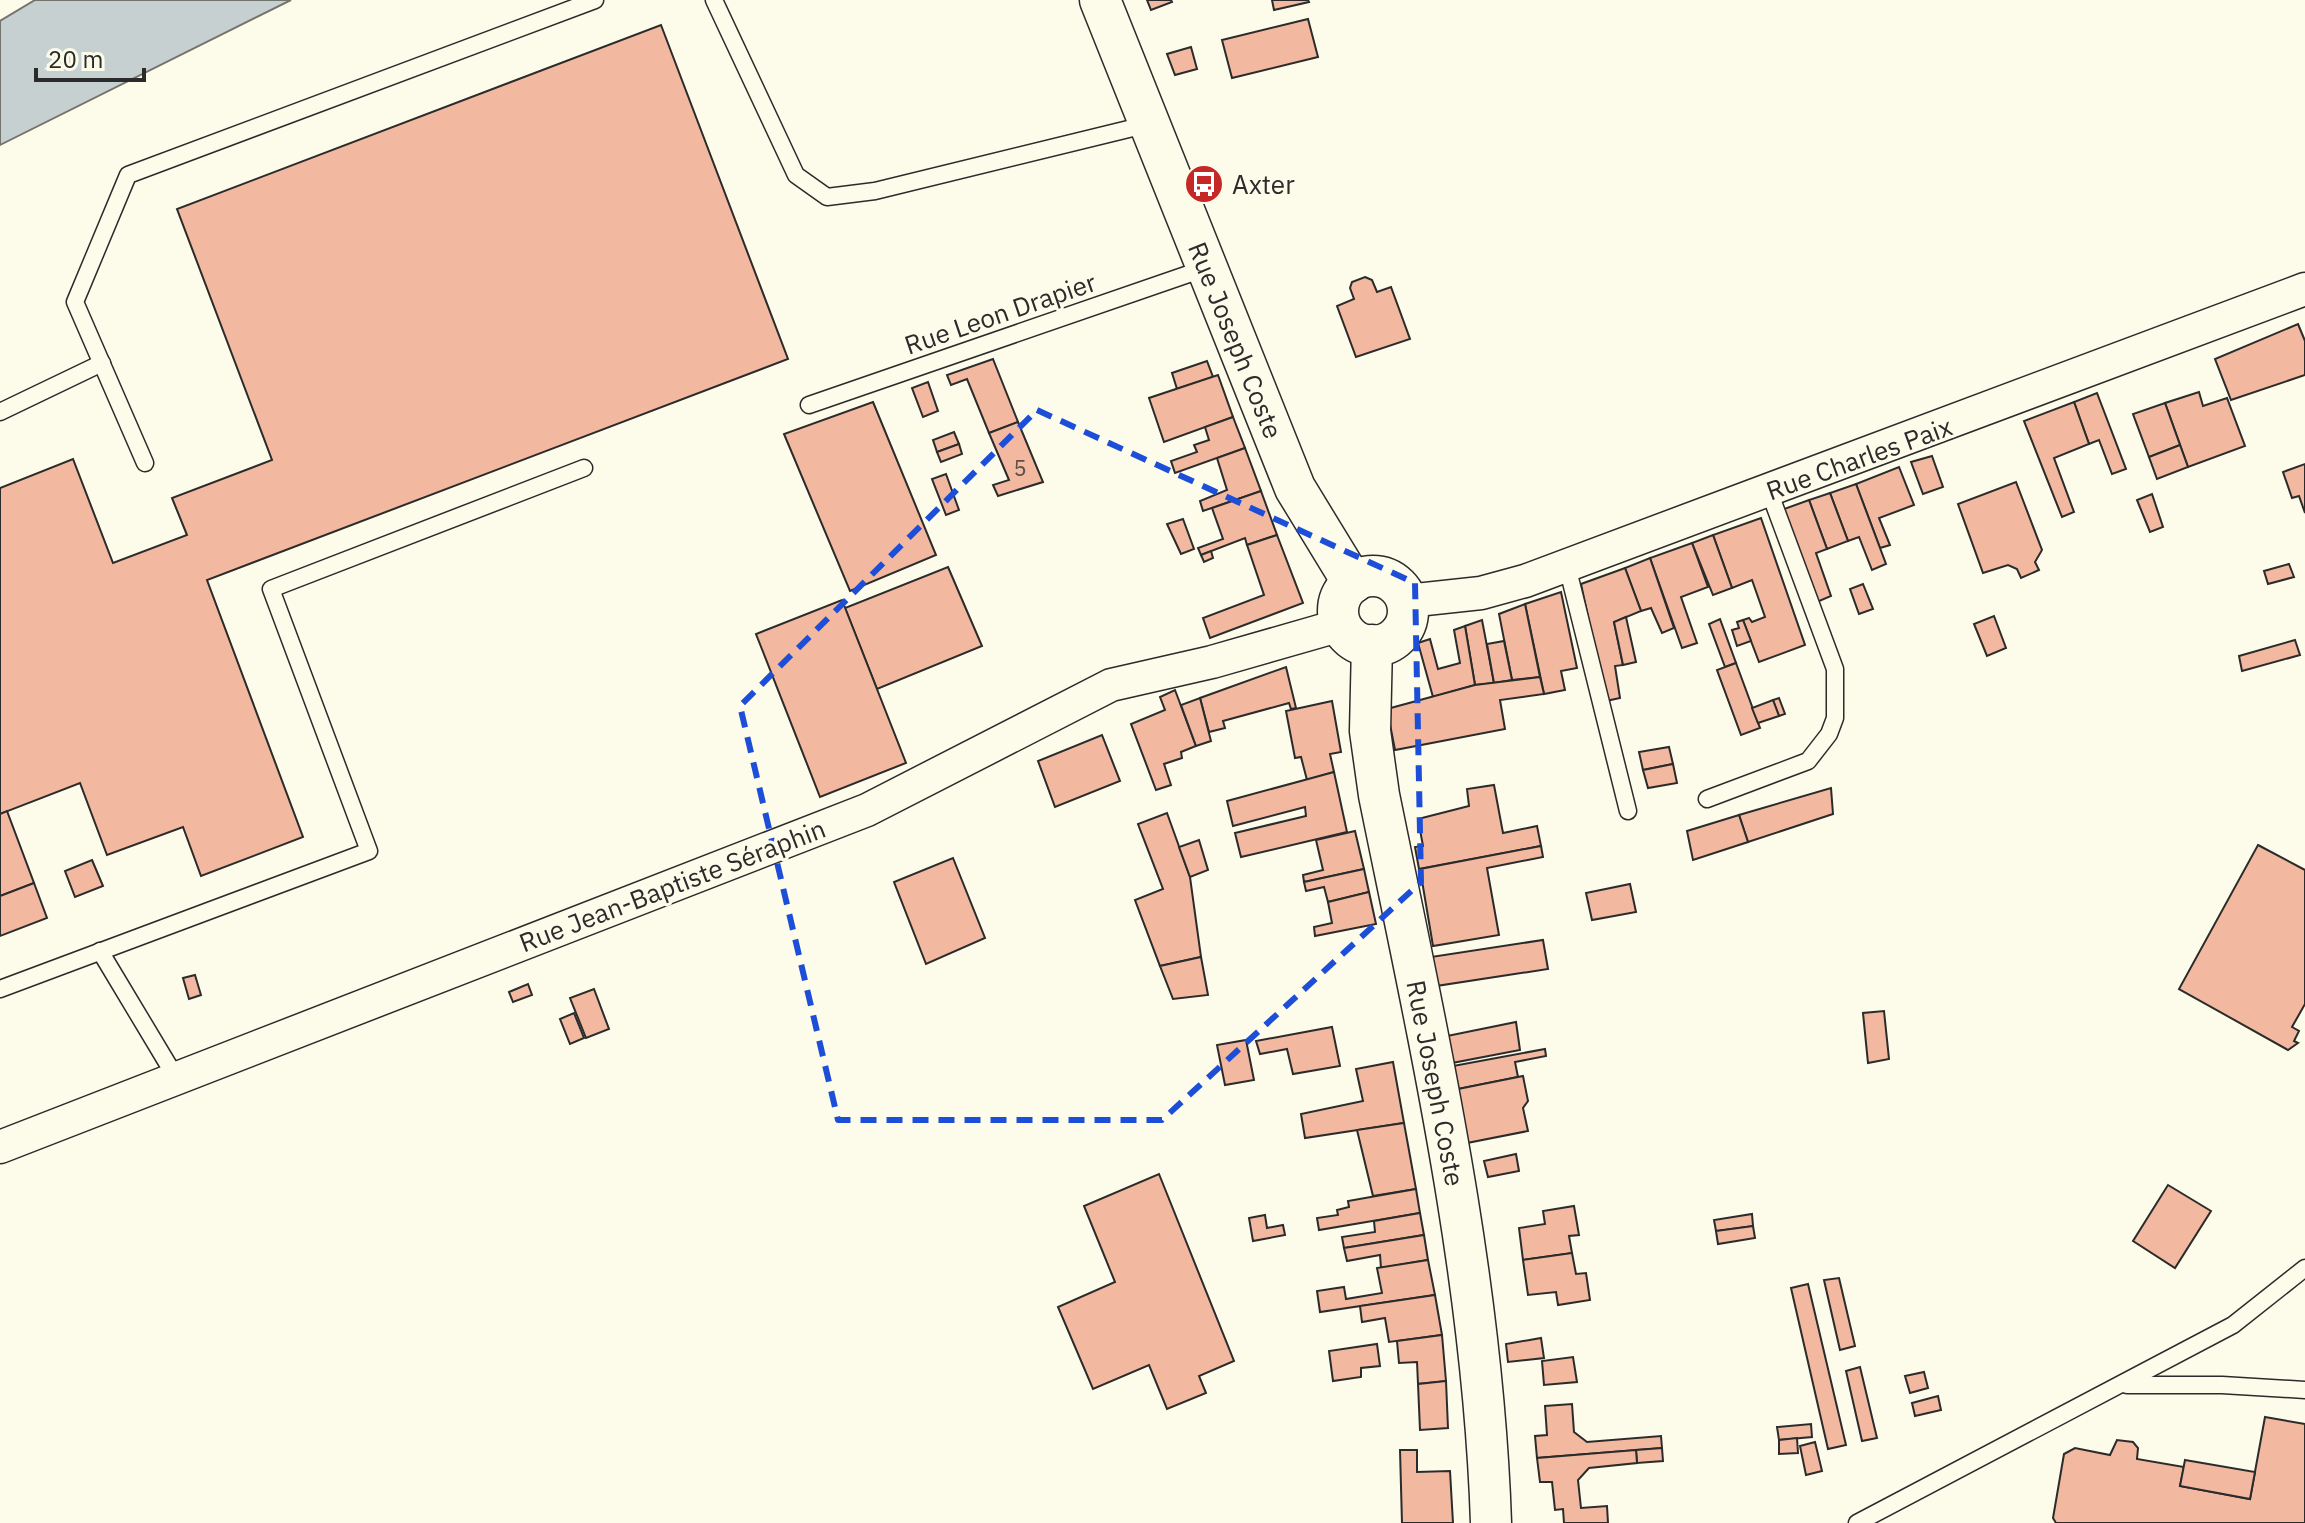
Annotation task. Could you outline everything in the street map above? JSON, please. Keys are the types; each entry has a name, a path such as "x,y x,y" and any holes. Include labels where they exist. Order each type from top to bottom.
{"street":[{"name":"Rue Joseph Coste","path":"1100,0 1295,488 1353,583"},
{"name":"Rue Charles Paix","path":"1407,601 1502,588 1567,566 2303,297"},
{"path":"1379,577 1396,585 1407,601 1403,628 1390,641 1356,635 1341,598 1353,583 1379,577"},
{"name":"Rue Joseph Coste","path":"1356,635 1379,795 1450,1152 1476,1311 1488,1436 1491,1523"},
{"name":"Rue Jean-Baptiste Séraphin","path":"0,1147 175,1076 867,810 1111,685 1356,635"}],"lane":[{"path":"145,463 75,302 128,175 595,0"},
{"path":"714,0 796,175 827,197 875,191 1151,124"},
{"name":"Rue Leon Drapier","path":"809,405 1208,268"},
{"path":"0,412 102,363"},
{"path":"0,989 369,851 271,589 584,468"},
{"path":"1707,799 1808,761 1829,734 1835,718 1835,669 1769,491"},
{"path":"1567,566 1628,811"},
{"path":"100,951 175,1076"},
{"path":"1857,1523 2233,1325 2305,1268"},
{"path":"2122,1385 2222,1385 2305,1390"}],"highlighted area":[{"path":"1037,410 1415,583 1421,882 1162,1120 838,1120 740,706"}],"shaded area":[{"path":"35,0 291,0 0,145 0,21"}],"building":[{"path":"1147,0 1171,0 1172,2 1151,10"},
{"path":"1272,0 1308,0 1309,2 1274,10"},
{"path":"1308,19 1318,57 1232,78 1222,40"},
{"path":"661,25 788,359 207,580 303,837 201,876 183,827 107,855 80,783 0,814 0,488 73,459 113,563 187,535 172,498 272,460 177,209"},
{"path":"1191,47 1197,69 1175,75 1167,54"},
{"path":"1365,277 1372,280 1377,292 1391,287 1410,339 1356,357 1337,306 1354,299 1350,288 1352,282"},
{"path":"2298,324 2305,341 2305,375 2231,400 2215,359"},
{"path":"993,359 1018,422 989,433 967,379 951,385 947,375"},
{"path":"1207,361 1213,377 1177,389 1172,373"},
{"path":"1218,375 1233,417 1164,442 1149,398"},
{"path":"928,382 938,411 923,417 912,388"},
{"path":"2199,392 2203,406 2227,398 2245,446 2188,467 2165,403"},
{"path":"2097,393 2126,469 2112,474 2099,440 2089,444 2074,402"},
{"path":"873,402 936,555 850,591 784,434"},
{"path":"2074,402 2089,444 2054,458 2074,512 2062,517 2024,421"},
{"path":"2165,403 2180,445 2149,457 2133,414"},
{"path":"1233,417 1245,448 1175,473 1171,461 1197,452 1194,445 1209,440 1205,427"},
{"path":"1018,422 1043,482 998,496 993,485 1009,480 989,433"},
{"path":"954,432 959,444 937,452 933,440"},
{"path":"959,444 962,454 941,462 937,452"},
{"path":"2180,445 2188,467 2157,479 2149,457"},
{"path":"1245,448 1261,491 1203,511 1200,501 1227,490 1217,458"},
{"path":"1932,456 1943,487 1923,494 1911,462"},
{"path":"2305,464 2305,513 2299,496 2292,498 2283,472"},
{"path":"1899,467 1914,505 1879,518 1890,545 1880,548 1856,484"},
{"path":"946,474 959,510 946,515 932,479"},
{"path":"2016,482 2042,550 2035,562 2039,570 2021,578 2017,569 2008,565 1983,573 1958,504"},
{"path":"1856,484 1886,564 1872,570 1859,537 1848,541 1830,493"},
{"path":"1261,491 1277,535 1247,545 1245,538 1201,555 1198,548 1223,539 1212,508"},
{"path":"1830,493 1848,541 1827,549 1809,500"},
{"path":"2152,494 2163,527 2150,532 2137,500"},
{"path":"1809,500 1827,549 1816,553 1831,596 1817,602 1784,509"},
{"path":"1761,518 1805,645 1759,662 1743,620 1749,618 1752,622 1765,617 1752,580 1732,588 1713,535"},
{"path":"1183,519 1194,549 1181,554 1167,524"},
{"path":"1277,535 1303,603 1210,638 1203,618 1264,595 1247,545"},
{"path":"1713,535 1732,588 1713,595 1692,543"},
{"path":"1692,543 1708,587 1681,597 1697,643 1682,648 1650,558"},
{"path":"1211,551 1213,558 1204,562 1201,555"},
{"path":"1650,558 1674,628 1662,633 1651,608 1641,611 1625,568"},
{"path":"2289,564 2294,577 2268,584 2264,571"},
{"path":"948,567 982,646 877,689 845,608"},
{"path":"1625,568 1641,611 1614,622 1623,665 1615,666 1620,698 1606,701 1581,584"},
{"path":"1863,584 1873,609 1859,614 1850,589"},
{"path":"1561,592 1577,668 1561,671 1565,690 1544,694 1525,604"},
{"path":"842,600 906,763 820,797 756,634"},
{"path":"1525,604 1540,677 1512,680 1499,614"},
{"path":"1994,616 2006,648 1987,656 1974,624"},
{"path":"1626,617 1636,662 1623,665 1614,622"},
{"path":"1720,619 1736,663 1725,667 1709,624"},
{"path":"1482,620 1494,683 1475,685 1465,626"},
{"path":"1743,620 1751,641 1737,646 1732,630 1739,628 1737,622"},
{"path":"1465,626 1475,685 1433,697 1418,643 1430,639 1438,669 1460,663 1454,630"},
{"path":"2295,640 2300,655 2242,671 2239,656"},
{"path":"1504,641 1512,680 1494,683 1487,644"},
{"path":"1736,663 1760,728 1741,735 1717,670"},
{"path":"1286,667 1296,708 1291,709 1289,703 1223,721 1225,728 1209,732 1200,698"},
{"path":"1540,677 1544,694 1500,700 1505,729 1395,750 1387,709 1475,685"},
{"path":"1175,690 1196,746 1181,752 1182,758 1164,764 1171,785 1156,790 1131,724 1165,710 1160,697"},
{"path":"1200,698 1211,741 1196,746 1181,705"},
{"path":"1779,698 1785,714 1779,716 1773,700"},
{"path":"1773,700 1779,716 1758,723 1752,708"},
{"path":"1332,701 1341,752 1330,754 1334,772 1307,780 1301,757 1295,758 1286,711"},
{"path":"1102,735 1120,781 1055,807 1038,761"},
{"path":"1669,747 1673,764 1643,770 1639,752"},
{"path":"1673,764 1677,783 1648,788 1643,770"},
{"path":"1334,772 1347,832 1241,857 1235,833 1306,816 1305,807 1233,826 1227,801"},
{"path":"1494,785 1503,833 1537,826 1541,846 1419,869 1415,847 1423,846 1418,819 1469,806 1467,789"},
{"path":"1831,788 1833,814 1748,842 1739,815"},
{"path":"7,811 34,883 0,896 0,814"},
{"path":"1167,813 1190,877 1201,957 1160,966 1135,900 1163,889 1138,824"},
{"path":"1739,815 1748,842 1693,860 1687,831"},
{"path":"1355,831 1364,869 1304,882 1303,875 1323,870 1316,840"},
{"path":"1199,840 1208,870 1190,877 1179,847"},
{"path":"2258,845 2305,870 2305,1004 2292,1027 2299,1031 2294,1041 2298,1043 2288,1050 2179,989"},
{"path":"1541,846 1543,857 1487,868 1499,935 1433,946 1420,869"},
{"path":"953,858 985,938 926,964 894,882"},
{"path":"92,860 103,886 75,897 65,871"},
{"path":"1364,869 1369,892 1328,902 1324,887 1306,891 1304,882"},
{"path":"34,883 47,918 0,936 0,896"},
{"path":"1630,884 1636,912 1592,920 1586,893"},
{"path":"1369,892 1376,924 1315,936 1314,927 1332,923 1328,902"},
{"path":"1543,940 1548,969 1436,986 1431,957"},
{"path":"1201,957 1208,995 1173,999 1160,966"},
{"path":"195,975 201,995 189,999 183,978"},
{"path":"528,984 532,995 513,1002 509,992"},
{"path":"594,989 609,1029 586,1038 570,998"},
{"path":"1884,1011 1889,1059 1868,1063 1863,1013"},
{"path":"574,1013 584,1038 570,1044 560,1019"},
{"path":"1516,1022 1520,1050 1452,1063 1447,1036"},
{"path":"1332,1027 1340,1066 1293,1074 1287,1049 1260,1054 1256,1041"},
{"path":"1246,1040 1254,1080 1225,1085 1217,1045"},
{"path":"1545,1049 1546,1056 1515,1062 1518,1077 1458,1089 1453,1066"},
{"path":"1393,1062 1404,1123 1305,1138 1301,1114 1363,1101 1356,1069"},
{"path":"1523,1076 1528,1101 1523,1108 1528,1131 1467,1143 1458,1089"},
{"path":"1404,1123 1416,1189 1373,1196 1357,1130"},
{"path":"1516,1154 1519,1171 1488,1177 1484,1161"},
{"path":"1159,1174 1234,1361 1199,1376 1206,1393 1167,1409 1149,1365 1093,1389 1058,1307 1115,1282 1084,1206"},
{"path":"2168,1185 2211,1211 2175,1268 2133,1241"},
{"path":"1416,1189 1420,1213 1319,1230 1317,1218 1338,1215 1337,1210 1349,1207 1348,1201"},
{"path":"1574,1206 1579,1235 1569,1236 1572,1253 1523,1260 1519,1228 1545,1224 1543,1211"},
{"path":"1420,1213 1424,1235 1344,1248 1342,1237 1375,1232 1374,1221"},
{"path":"1752,1214 1753,1226 1716,1231 1714,1220"},
{"path":"1265,1215 1267,1228 1283,1225 1285,1235 1253,1241 1249,1218"},
{"path":"1753,1226 1755,1238 1718,1244 1716,1231"},
{"path":"1424,1235 1428,1260 1381,1268 1380,1255 1347,1261 1344,1248"},
{"path":"1572,1253 1576,1274 1586,1273 1590,1300 1558,1305 1556,1292 1528,1295 1523,1260"},
{"path":"1428,1260 1435,1295 1320,1312 1317,1291 1344,1287 1346,1299 1382,1293 1377,1268"},
{"path":"1839,1278 1855,1346 1840,1350 1824,1280"},
{"path":"1808,1284 1846,1445 1828,1449 1791,1288"},
{"path":"1435,1295 1442,1335 1389,1342 1385,1318 1362,1322 1360,1306"},
{"path":"1442,1335 1446,1381 1418,1384 1417,1362 1399,1363 1397,1341"},
{"path":"1541,1338 1544,1358 1508,1362 1506,1344"},
{"path":"1377,1344 1380,1366 1361,1368 1361,1377 1333,1381 1329,1351"},
{"path":"1573,1357 1577,1382 1544,1385 1542,1361"},
{"path":"1860,1367 1877,1438 1862,1441 1846,1371"},
{"path":"1924,1372 1928,1388 1910,1393 1905,1376"},
{"path":"1446,1381 1448,1428 1420,1430 1418,1384"},
{"path":"1938,1396 1941,1410 1915,1416 1912,1403"},
{"path":"1572,1404 1574,1432 1587,1442 1661,1436 1662,1448 1537,1458 1535,1436 1547,1435 1545,1406"},
{"path":"2265,1417 2305,1424 2305,1523 2056,1523 2053,1518 2064,1454 2075,1448 2110,1455 2117,1440 2133,1442 2138,1448 2137,1459 2184,1467 2180,1486 2250,1499"},
{"path":"1811,1424 1812,1437 1779,1440 1777,1427"},
{"path":"1797,1438 1798,1453 1779,1454 1779,1440"},
{"path":"1815,1442 1822,1471 1806,1475 1800,1446"},
{"path":"1662,1448 1663,1461 1637,1463 1636,1450"},
{"path":"1400,1450 1417,1450 1417,1472 1450,1471 1453,1523 1402,1523"},
{"path":"1636,1450 1637,1463 1589,1468 1578,1480 1581,1508 1607,1506 1608,1523 1564,1523 1563,1509 1555,1510 1552,1482 1540,1482 1537,1458"},
{"path":"2185,1460 2255,1472 2250,1499 2180,1486"}],"place":[{"name":"Axter","path":"1204,184"}]}
